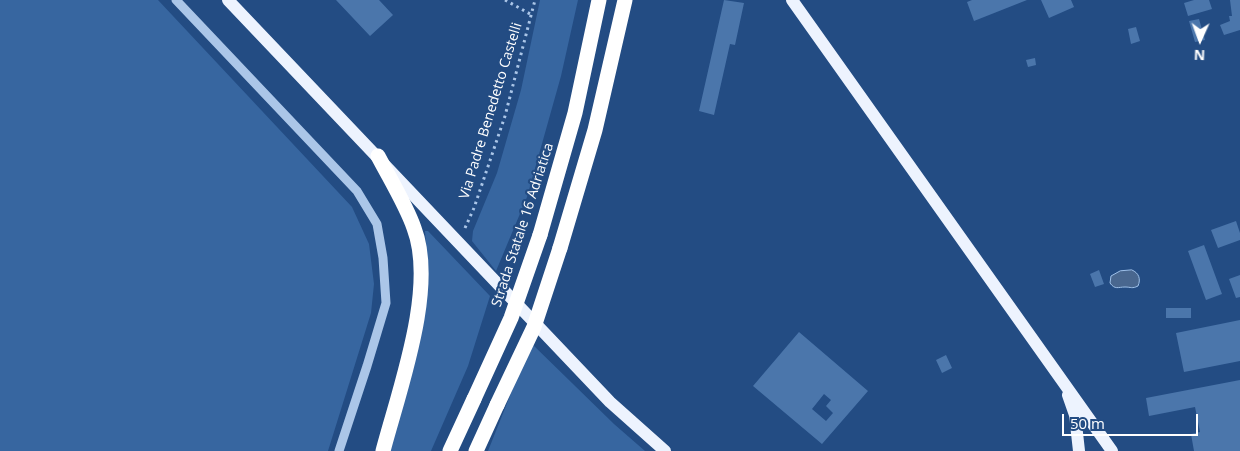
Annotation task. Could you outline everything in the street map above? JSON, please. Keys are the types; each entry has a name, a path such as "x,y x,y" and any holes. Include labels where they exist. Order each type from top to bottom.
{"highway":[{"name":"Strada Statale 16 Adriatica","path":"450,451 511,318 540,236 575,113 600,0"},
{"path":"476,451 534,327 595,130 625,0"},
{"path":"378,156 414,228 420,251 422,277 418,315 410,351 383,451"}],"main road":[{"path":"228,0 610,402 665,451"},
{"path":"792,0 1112,451"},
{"path":"1063,381 1075,415 1078,451"}],"street":[{"path":"176,0 357,191 377,224 384,258 386,303 368,366 339,451"}],"path":[{"name":"Via Padre Benedetto Castelli","path":"459,242 474,208 505,116 532,15 505,0"},
{"path":"532,15 535,0"}],"shaded area":[{"path":"0,0 158,0 352,207 369,244 374,284 371,313 328,451 0,451"},
{"path":"540,0 578,0 561,76 527,197 496,271 472,241 473,231 497,173 521,90"},
{"path":"425,231 428,231 490,296 468,366 431,451 390,451 428,275"},
{"path":"1132,270 1139,276 1138,286 1133,288 1117,288 1113,287 1110,283 1111,276 1120,271"},
{"path":"531,343 614,424 645,451 488,451"}],"building":[{"path":"336,0 379,0 393,15 370,36"},
{"path":"724,0 744,3 735,45 730,44 714,115 699,111"},
{"path":"972,0 1027,0 974,21 967,2"},
{"path":"1041,0 1071,0 1074,7 1049,18"},
{"path":"1194,0 1209,0 1212,9 1188,16 1184,3"},
{"path":"1230,0 1240,0 1240,30 1224,35 1220,25 1230,21 1229,16 1232,16"},
{"path":"1199,19 1205,40 1195,42 1189,21"},
{"path":"1136,27 1140,41 1131,44 1128,29"},
{"path":"1035,58 1036,65 1028,67 1026,60"},
{"path":"1236,221 1240,240 1218,248 1211,230"},
{"path":"1204,245 1222,294 1206,300 1188,251"},
{"path":"1099,270 1104,284 1095,287 1090,274"},
{"path":"1240,275 1240,297 1236,298 1229,279"},
{"path":"1166,308 1191,308 1191,318 1166,318"},
{"path":"1240,320 1240,361 1184,372 1176,333"},
{"path":"799,332 868,391 822,444 753,386","holes":["824,394 831,400 826,406 833,413 826,421 812,409"]},
{"path":"946,355 952,368 942,373 936,360"},
{"path":"1240,380 1240,451 1194,451 1191,434 1200,432 1195,407 1149,416 1146,398"}]}
